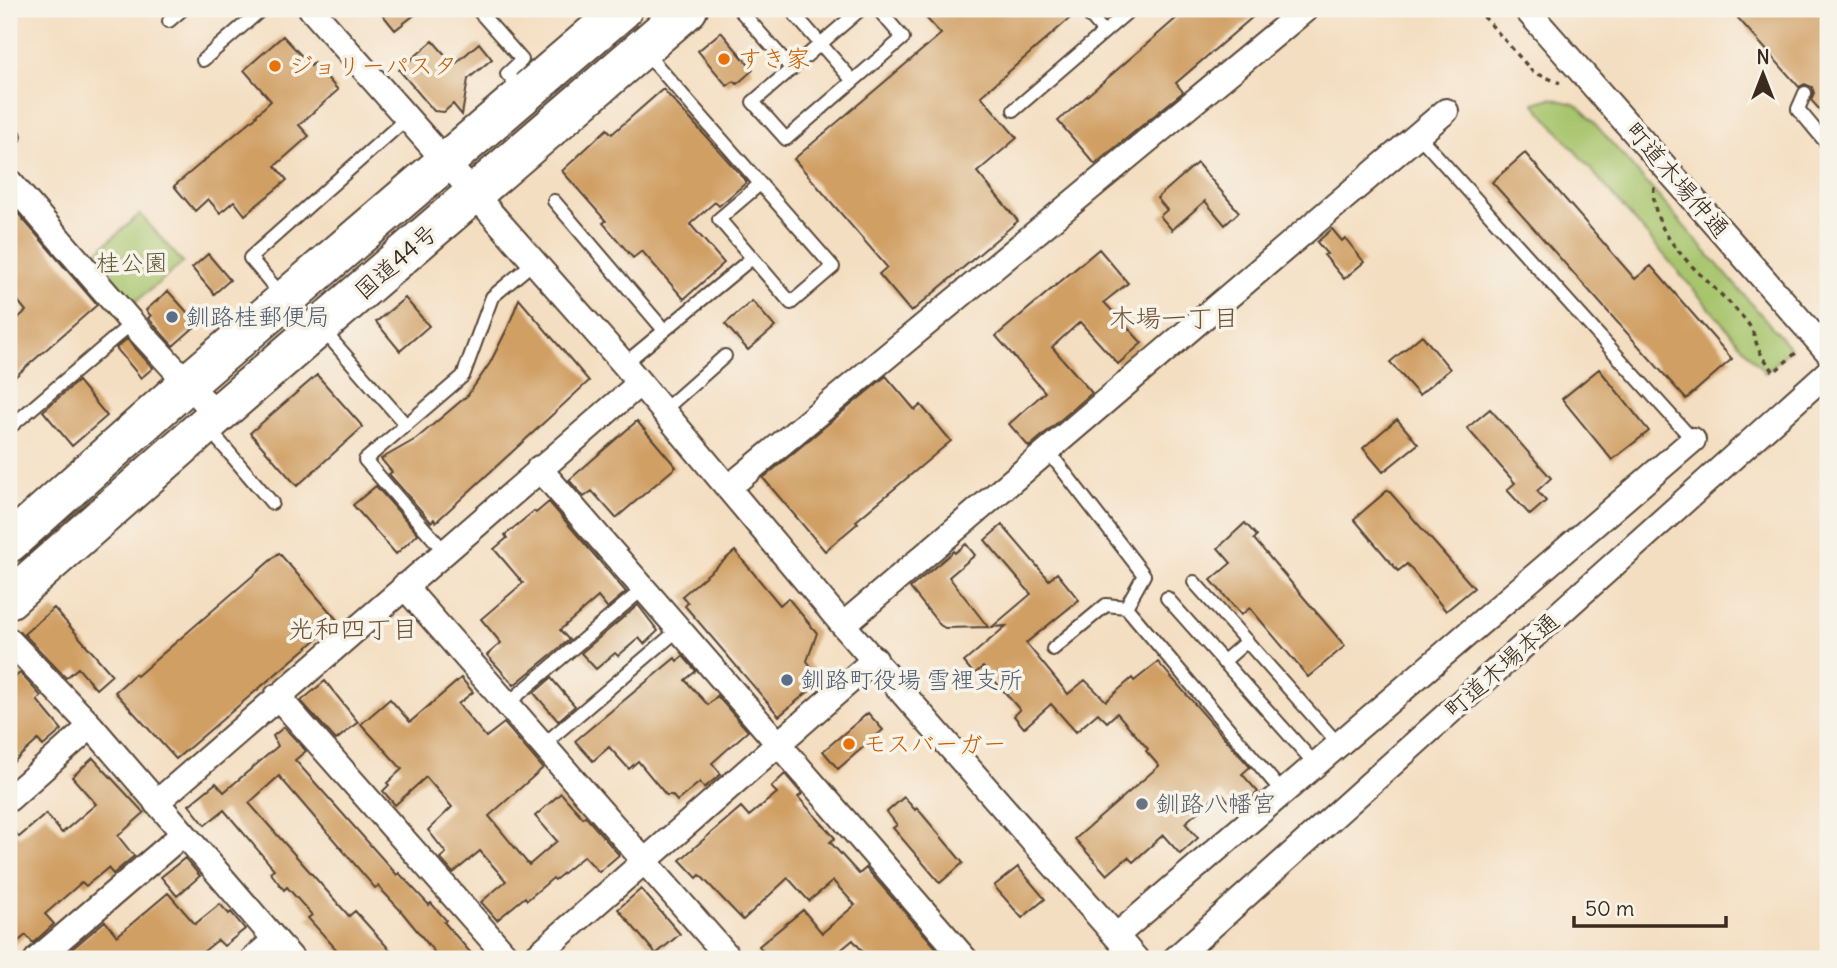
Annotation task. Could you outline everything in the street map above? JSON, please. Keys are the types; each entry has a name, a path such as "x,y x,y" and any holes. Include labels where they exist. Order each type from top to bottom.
{"highway":[{"name":"国道44号","path":"9,543 188,383 623,9"},
{"name":"国道44号","path":"9,599 211,420 688,9"}],"street":[{"path":"728,488 1306,9"},
{"name":"町道木場仲通","path":"1527,9 1828,352"},
{"path":"321,12 407,118 664,410 843,625 1136,959"},
{"path":"843,625 1446,111"},
{"path":"9,181 131,323 188,383 211,420"},
{"name":"町道木場本通","path":"1175,959 1828,372"},
{"path":"156,803 539,468 632,374"},
{"path":"1116,936 1693,440"},
{"path":"539,468 965,959"},
{"path":"404,586 730,959"},
{"path":"12,649 91,726 292,959"},
{"path":"533,959 875,659"},
{"path":"277,696 509,959"},
{"path":"9,799 91,726"},
{"path":"37,959 183,834"},
{"path":"253,959 275,940"}],"lane":[{"path":"169,21 183,9"},
{"path":"203,60 262,9"},
{"path":"477,9 522,60 507,74 524,93"},
{"path":"739,9 792,69"},
{"path":"790,9 853,81"},
{"path":"861,9 753,102 786,139 903,38 878,9"},
{"path":"1084,9 1104,32"},
{"path":"1014,110 1131,9"},
{"path":"642,49 833,267 791,303 719,219 760,184"},
{"path":"1805,93 1798,109 1828,145"},
{"path":"286,300 250,258 407,118"},
{"path":"1418,135 1693,440"},
{"path":"554,201 664,330"},
{"path":"632,374 664,330 752,258"},
{"path":"444,551 365,460 463,376 492,296 534,262"},
{"path":"9,428 131,323"},
{"path":"320,327 407,425"},
{"path":"664,410 724,356"},
{"path":"211,420 272,503"},
{"path":"1048,451 1144,575 1126,607"},
{"path":"1194,582 1339,744"},
{"path":"507,704 644,588"},
{"path":"1167,598 1316,765"},
{"path":"1053,649 1106,605 1126,607 1283,793"},
{"path":"543,745 679,629"},
{"path":"1223,662 1247,641"}],"path":[{"path":"1477,9 1533,72 1565,85"},
{"path":"1655,180 1655,209 1670,239 1706,283 1750,326 1760,353 1774,372"}],"green space":[{"path":"1551,98 1574,104 1583,110 1791,349 1765,373 1534,103"},
{"name":"桂公園","path":"140,214 183,263 128,308 86,261"}],"building":[{"path":"378,9 422,9 395,30"},
{"path":"918,9 1075,9 1076,13 981,96 1017,138 977,172 1018,221 911,312 879,274 887,267 794,159 941,34"},
{"path":"1187,9 1262,9 1176,83 1183,92 1095,164 1058,121"},
{"path":"1730,9 1828,9 1828,119 1811,100 1814,93 1812,87 1805,84 1799,87"},
{"name":"すき家","path":"721,32 753,70 737,84 734,81 727,86 698,51"},
{"path":"283,36 311,66 314,63 338,90 299,125 309,136 275,166 287,180 245,215 234,201 220,213 208,199 195,211 174,186 271,101 244,70"},
{"path":"433,41 454,65 479,43 492,59 468,79 462,115 453,104 444,112 434,111 399,70"},
{"path":"663,89 747,182 719,206 715,202 690,224 724,263 684,299 642,251 633,258 603,223 606,221 562,171 607,129 612,134"},
{"path":"1525,153 1635,279 1651,266 1732,359 1686,399 1492,182"},
{"path":"1197,163 1239,212 1225,225 1205,201 1172,230 1160,216 1167,210 1157,198"},
{"path":"9,203 97,305 9,382 9,326 26,311 9,290"},
{"path":"1332,229 1342,241 1345,238 1364,262 1344,279 1317,242"},
{"path":"1099,249 1128,283 1104,302 1142,343 1118,364 1080,322 1052,347 1092,393 1029,447 1009,424 1045,392 996,336"},
{"path":"208,254 230,280 214,294 192,268"},
{"name":"釧路桂郵便局","path":"168,291 198,324 173,346 148,318 151,316 146,310"},
{"path":"405,298 429,326 400,351 376,322"},
{"path":"519,299 589,381 436,522 434,519 431,522 389,474 392,472 381,459 416,439 468,395 490,363"},
{"path":"752,301 775,327 748,350 725,324"},
{"path":"1422,335 1450,369 1419,395 1390,362"},
{"path":"127,339 153,368 141,378 116,348"},
{"path":"1599,369 1649,431 1612,460 1562,399"},
{"path":"317,375 363,427 297,486 250,433"},
{"path":"886,376 915,410 921,405 951,441 856,521 858,523 825,551 763,478"},
{"path":"78,381 107,416 72,446 43,411"},
{"path":"1490,409 1551,478 1537,491 1546,501 1530,515 1507,490 1515,483 1467,428"},
{"path":"1397,419 1418,444 1383,472 1363,448"},
{"path":"637,421 676,467 616,518 592,491 584,497 569,480"},
{"path":"376,486 418,534 396,554 353,505"},
{"path":"1388,490 1474,588 1446,611 1407,564 1398,571 1354,519"},
{"path":"549,502 626,592 607,608 598,597 560,630 569,640 514,685 487,655 501,643 481,619 523,583 494,549 507,538 505,535"},
{"path":"1245,523 1257,536 1254,539 1345,646 1308,677 1250,608 1241,615 1211,580 1231,563 1218,548"},
{"path":"1002,525 1049,580 1057,573 1079,600 1026,643 1068,694 1085,680 1106,701 1132,678 1134,681 1158,662 1250,767 1242,774 1258,792 1237,811 1220,792 1185,823 1198,838 1180,854 1163,835 1133,862 1128,857 1107,875 1075,839 1159,766 1146,751 1148,749 1117,713 1107,722 1098,713 1076,732 1051,704 1024,728 1014,716 1020,710 983,667 974,674 964,662 1006,626 992,627 1031,594 985,540"},
{"path":"966,544 975,555 949,577 988,627 945,628 910,588"},
{"path":"735,551 780,605 788,598 817,633 807,661 822,680 779,716 685,606 688,603 682,596"},
{"path":"279,553 338,621 176,759 115,692"},
{"path":"638,605 658,631 644,644 639,638 618,656 615,653 596,669 581,653"},
{"path":"54,608 112,675 96,689 78,668 66,678 24,634"},
{"path":"683,656 696,671 685,680 708,705 717,696 748,731 712,763 721,774 704,788 700,782 677,801 672,795 666,795 638,761 629,769 609,747 593,761 575,741 675,658 677,661"},
{"path":"20,673 41,696 37,700 62,730 43,746 38,740 9,766 9,682"},
{"path":"461,678 473,692 458,704 486,737 504,723 543,768 489,816 529,865 557,841 535,816 561,793 619,855 599,872 584,856 555,880 553,878 527,900 525,897 497,920 481,902 506,881 480,851 453,873 440,858 446,853 428,830 452,807 426,777 395,805 383,791 389,785 387,783 402,769 361,724 390,699 410,722"},
{"path":"551,678 575,706 558,721 534,693"},
{"path":"325,681 358,722 336,740 301,701"},
{"name":"モスバーガー","path":"868,713 883,730 838,769 823,751"},
{"path":"284,727 306,751 295,760 397,875 399,873 429,905 431,903 476,959 440,959 401,911 378,886 375,888 279,776 249,803 349,916 355,911 398,959 345,959 308,918 312,915 287,887 284,890 270,872 274,869 224,810 205,825 189,805 216,783 224,792 278,746 273,736"},
{"path":"93,758 144,813 118,836 134,856 113,874 108,868 86,886 82,882 45,914 54,924 33,943 26,935 9,949 9,825 19,837 46,814 62,833 96,804 72,777"},
{"path":"785,774 802,794 798,797 835,838 830,842 859,874 866,868 946,959 869,959 853,940 830,959 752,959 762,950 759,946 803,910 822,933 855,905 833,881 809,901 788,878 743,920 700,875 697,878 680,860 741,807 749,816 777,793 771,787"},
{"path":"904,797 915,810 917,808 963,863 940,883 893,828 897,825 887,812"},
{"path":"185,858 200,876 177,896 161,877"},
{"path":"1018,867 1045,899 1022,918 994,886"},
{"path":"641,889 680,934 656,954 618,909"},
{"path":"168,893 195,924 220,904 229,914 231,912 245,929 224,946 218,940 194,959 60,959 105,921 117,936"}],"place":[{"name":"すき家","path":"724,59"},
{"name":"ジョリーパスタ","path":"275,66"},
{"name":"釧路桂郵便局","path":"172,317"},
{"name":"釧路町役場 雪裡支所","path":"787,680"},
{"name":"モスバーガー","path":"849,744"},
{"name":"釧路八幡宮","path":"1142,804"}],"district":[{"name":"木場一丁目","path":"1174,318"},
{"name":"光和四丁目","path":"353,629"}]}
